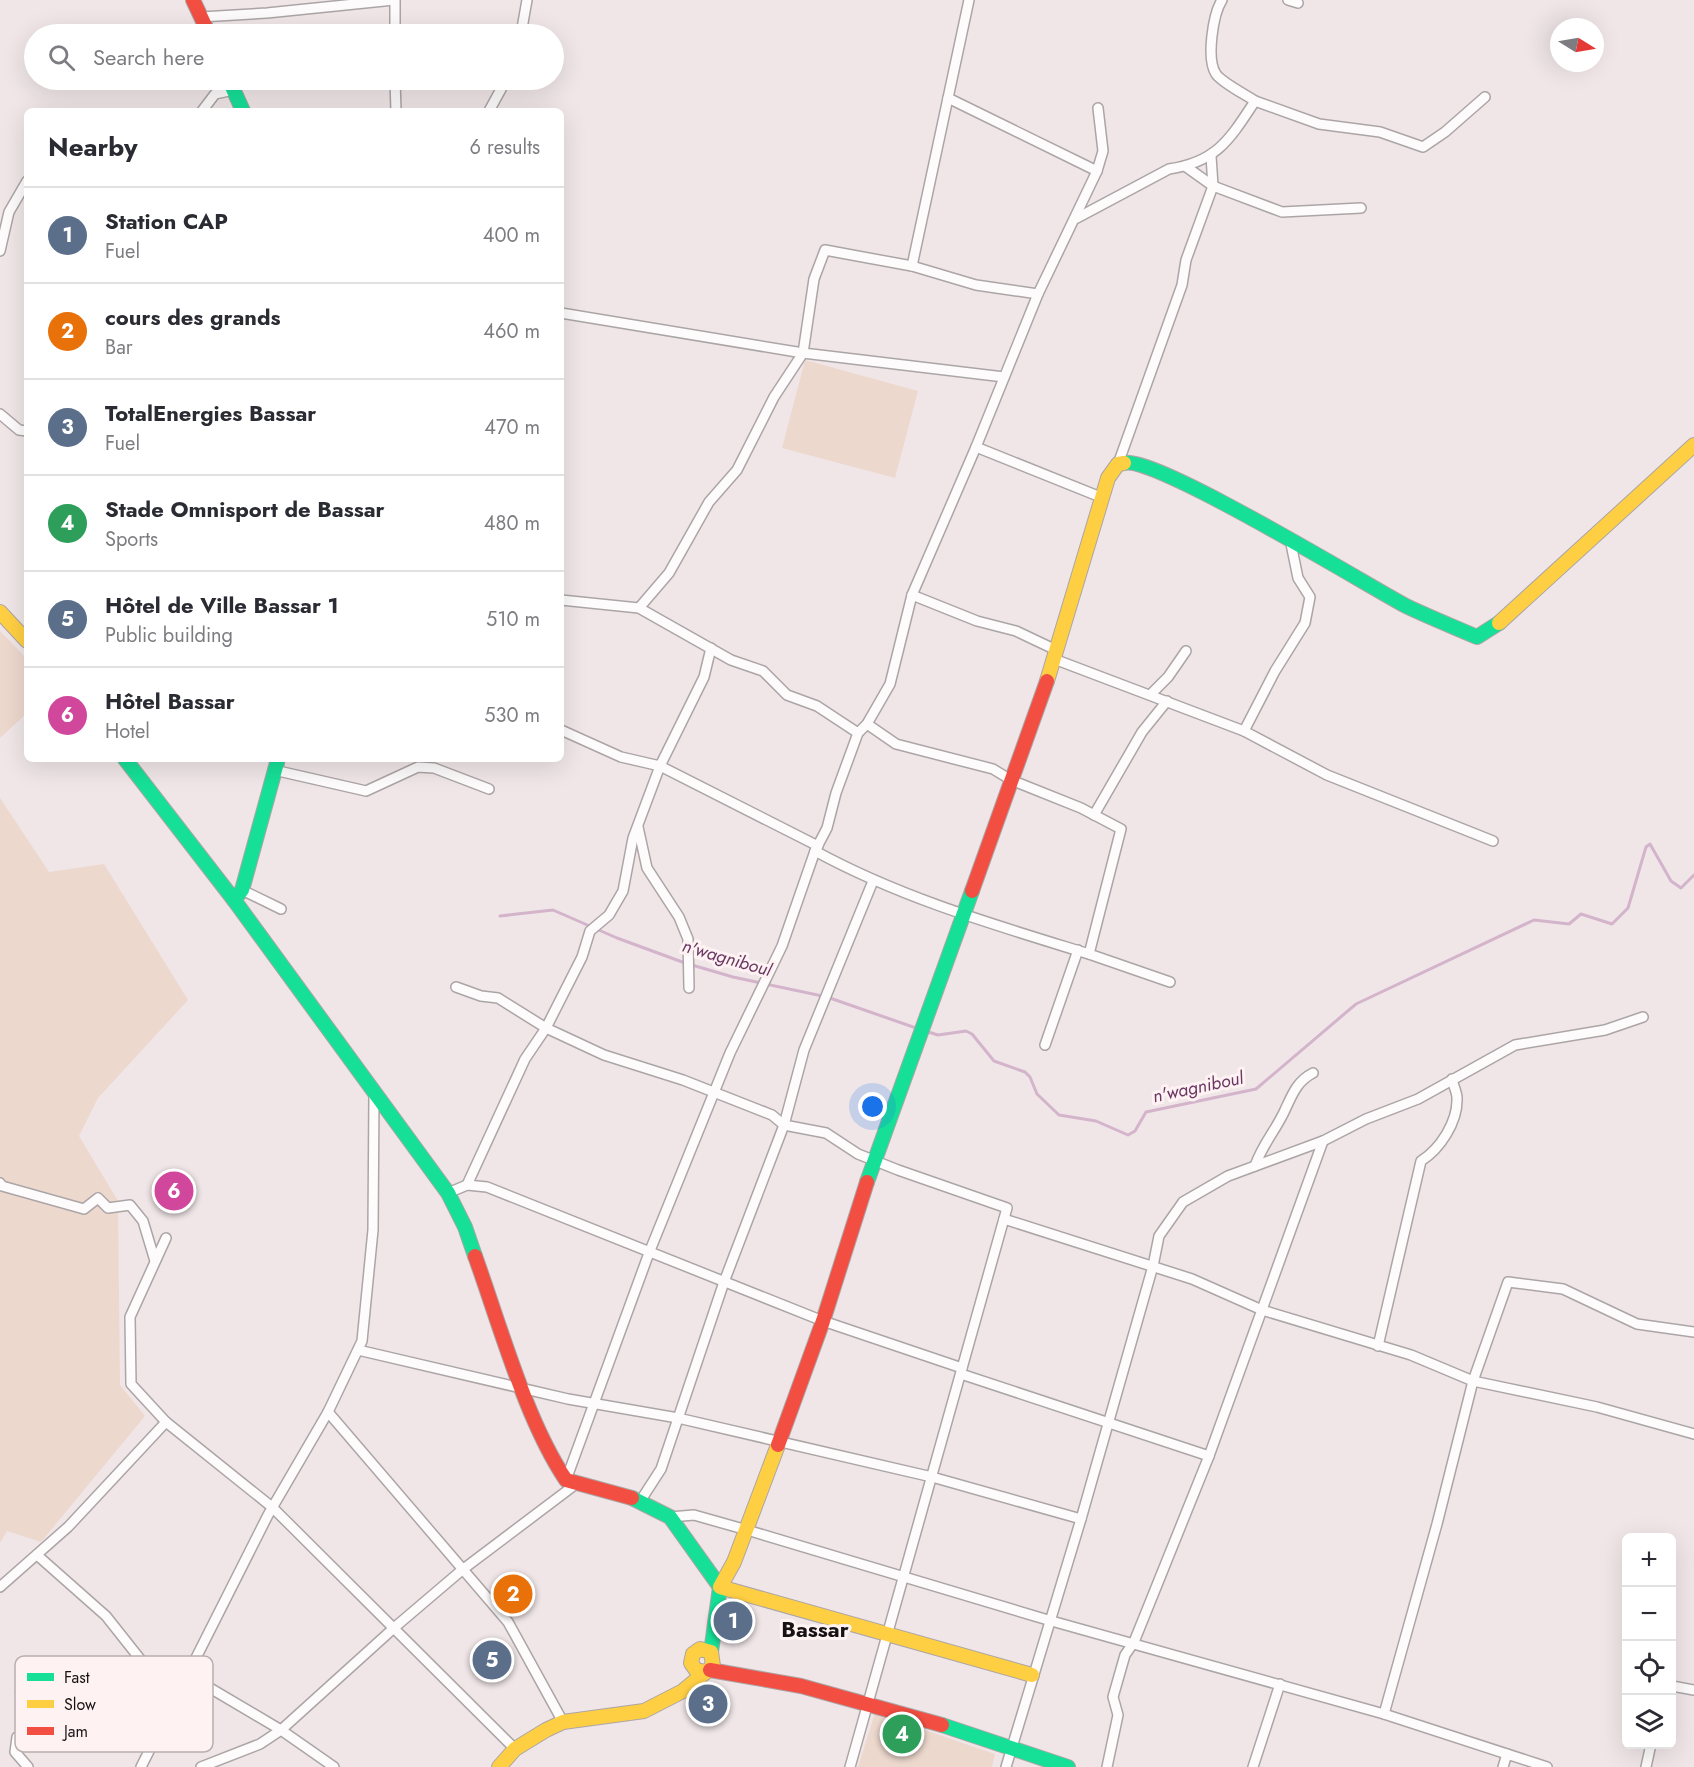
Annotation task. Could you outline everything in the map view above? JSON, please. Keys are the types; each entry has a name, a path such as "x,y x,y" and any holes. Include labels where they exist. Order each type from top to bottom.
{"street":[{"path":"193,0 204,24"},
{"path":"201,17 267,14 394,0 395,24"},
{"path":"523,24 527,0"},
{"path":"912,266 969,0"},
{"path":"1222,0 1215,11 1211,64 1217,76 1255,101 1319,124 1380,132 1423,147 1445,132 1485,97"},
{"path":"204,108 214,94 222,90"},
{"path":"233,90 242,108"},
{"path":"395,90 396,108"},
{"path":"491,108 501,90"},
{"path":"948,98 1097,171"},
{"path":"1077,218 1169,169 1185,166 1211,156 1229,141 1255,101"},
{"path":"201,1767 260,1744 281,1730 395,1626 571,1482 593,1404 649,1253 714,1093 782,946 816,848 827,828 836,793 858,733 867,724 890,684 912,595 976,447 1038,294 1077,218 1097,171 1103,151 1098,108"},
{"path":"499,1767 515,1749 563,1722 631,1714 668,1698 689,1687 710,1663 720,1587 747,1530 823,1321 874,1160 994,834 1055,655 1108,478 1118,464 1182,285 1186,260 1213,186 1211,156"},
{"path":"1185,166 1213,186 1282,212 1361,208"},
{"path":"0,251 9,212 24,186"},
{"path":"639,608 669,573 709,502 737,470 774,397 804,353 814,279 825,249 912,266 976,285 1038,294"},
{"path":"564,313 804,353 1004,377"},
{"path":"0,414 19,430 24,431"},
{"path":"1118,464 1130,461 1155,469 1290,539 1407,606 1477,637 1506,618 1694,445"},
{"path":"976,447 1103,498"},
{"path":"1244,731 1275,671 1305,622 1310,597 1298,578 1290,539"},
{"path":"912,595 977,621 1017,631 1055,655 1244,731 1327,775 1493,841"},
{"path":"564,600 639,608 731,660 763,671 787,695 817,706 858,733"},
{"path":"0,612 24,638"},
{"path":"467,1185 525,1059 546,1028 582,957 590,931 609,915 623,891 638,824 660,766 704,677 711,648"},
{"path":"1151,694 1168,677 1186,651"},
{"path":"1094,815 1142,732 1167,701"},
{"path":"867,724 896,744 993,769 1011,780 1121,828 1089,954"},
{"path":"564,731 621,757 660,766 816,848 873,881 963,914 1170,982"},
{"path":"127,762 238,895 374,1094 448,1193 465,1227 522,1388 555,1464 571,1482 641,1500 670,1517 720,1587 1032,1675"},
{"path":"238,895 276,765 349,790 366,791 418,767 434,768 489,789"},
{"path":"638,824 647,868 682,923 688,939 689,988"},
{"path":"641,1500 661,1469 724,1282 784,1125 804,1050 873,881"},
{"path":"238,895 281,909"},
{"path":"1045,1045 1078,950"},
{"path":"456,987 498,999 546,1028 604,1055 683,1080 772,1115 784,1125 826,1133 858,1154 1007,1208 850,1767"},
{"path":"1006,1767 1048,1620 1081,1519 1153,1266 1159,1236 1183,1202 1228,1176 1323,1141 1366,1119 1418,1100 1515,1045 1605,1030 1643,1017"},
{"path":"1256,1166 1265,1142 1285,1109 1288,1098 1300,1083 1314,1073"},
{"path":"1378,1346 1421,1161 1435,1152 1452,1121 1457,1098 1452,1079"},
{"path":"198,1656 272,1507 328,1412 362,1341 373,1230 374,1094"},
{"path":"1107,1767 1118,1715 1113,1696 1125,1655 1134,1642 1209,1456 1323,1141"},
{"path":"0,1183 2,1186 84,1209 98,1198 108,1208 130,1205 143,1221 155,1261"},
{"path":"448,1193 467,1185 487,1187 823,1321 1107,1424 1209,1456"},
{"path":"1004,1219 1192,1279 1262,1310 1411,1355 1473,1381 1597,1407 1694,1434"},
{"path":"166,1238 130,1317 131,1384 166,1422 272,1507 395,1626 515,1749"},
{"path":"1384,1714 1437,1524 1473,1381 1508,1282 1563,1289 1637,1324 1694,1332"},
{"path":"358,1350 593,1404 678,1418 777,1443 932,1477 1081,1519"},
{"path":"328,1412 508,1622 563,1722"},
{"path":"0,1587 69,1527 166,1422"},
{"path":"670,1517 694,1515 747,1530 1048,1620 1134,1642 1384,1714 1547,1767"},
{"path":"37,1555 106,1616 138,1656"},
{"path":"668,1698 694,1657 717,1610"},
{"path":"694,1657 704,1649 710,1663"},
{"path":"694,1657 696,1670 710,1663 866,1704 1068,1767"},
{"path":"1253,1767 1280,1684"},
{"path":"1676,1687 1694,1690"},
{"path":"213,1692 281,1730 334,1767"},
{"path":"1646,1767 1651,1749"},
{"path":"15,1752 28,1767"},
{"path":"141,1767 149,1752"},
{"path":"1503,1767 1507,1754"}],"shaded area":[{"path":"805,360 918,391 895,478 782,448"},
{"path":"0,631 24,656 24,716 0,738"},
{"path":"0,798 49,872 104,864 188,1000 98,1098 79,1136 118,1201 120,1385 145,1416 41,1542 7,1531 0,1543"},
{"path":"875,1713 995,1754 992,1767 858,1767"}],"waterway":[{"name":"n'wagniboul","path":"925,1031 938,1035 966,1031 972,1034 994,1061 1025,1072 1030,1077 1037,1094 1059,1115 1096,1121 1128,1135 1135,1131 1146,1112 1256,1089 1356,1004 1534,920 1569,924 1581,914 1612,924 1628,908 1646,847 1650,844 1671,881 1681,888 1694,875"},
{"name":"n'wagniboul","path":"500,916 553,910 617,938 685,963"},
{"name":"n'wagniboul","path":"692,965 733,977 827,997 916,1028"}],"traffic: fast":[{"path":"234,90 242,108"},
{"path":"1124,463 1143,466 1216,499 1406,606 1477,637 1499,623"},
{"path":"127,762 234,900 448,1193 465,1227 475,1256"},
{"path":"234,900 242,890 277,762"},
{"path":"867,1182 972,891"},
{"path":"632,1498 670,1517 720,1587 711,1652"},
{"path":"942,1725 1068,1767"}],"traffic: slow":[{"path":"1499,623 1694,445"},
{"path":"1047,681 1108,478 1118,464 1124,463"},
{"path":"0,612 24,638"},
{"path":"778,1445 734,1562 720,1587 1032,1675"},
{"path":"499,1767 515,1749 563,1722 644,1711 683,1691 713,1666 711,1652 700,1649 693,1654 691,1663 696,1670 706,1672"}],"traffic: jam":[{"path":"193,0 204,24"},
{"path":"972,891 1047,681"},
{"path":"778,1445 823,1321 867,1182"},
{"path":"475,1256 526,1401 538,1430 566,1480 632,1498"},
{"path":"710,1670 801,1686 942,1725"}],"place":[{"name":"Hôtel Bassar","path":"174,1191"},
{"name":"cours des grands","path":"513,1594"},
{"name":"Station CAP","path":"733,1621"},
{"name":"Hôtel de Ville Bassar 1","path":"492,1660"},
{"name":"TotalEnergies Bassar","path":"708,1704"},
{"name":"Stade Omnisport de Bassar","path":"902,1734"}],"district":[{"name":"Bassar","path":"815,1629"}]}
